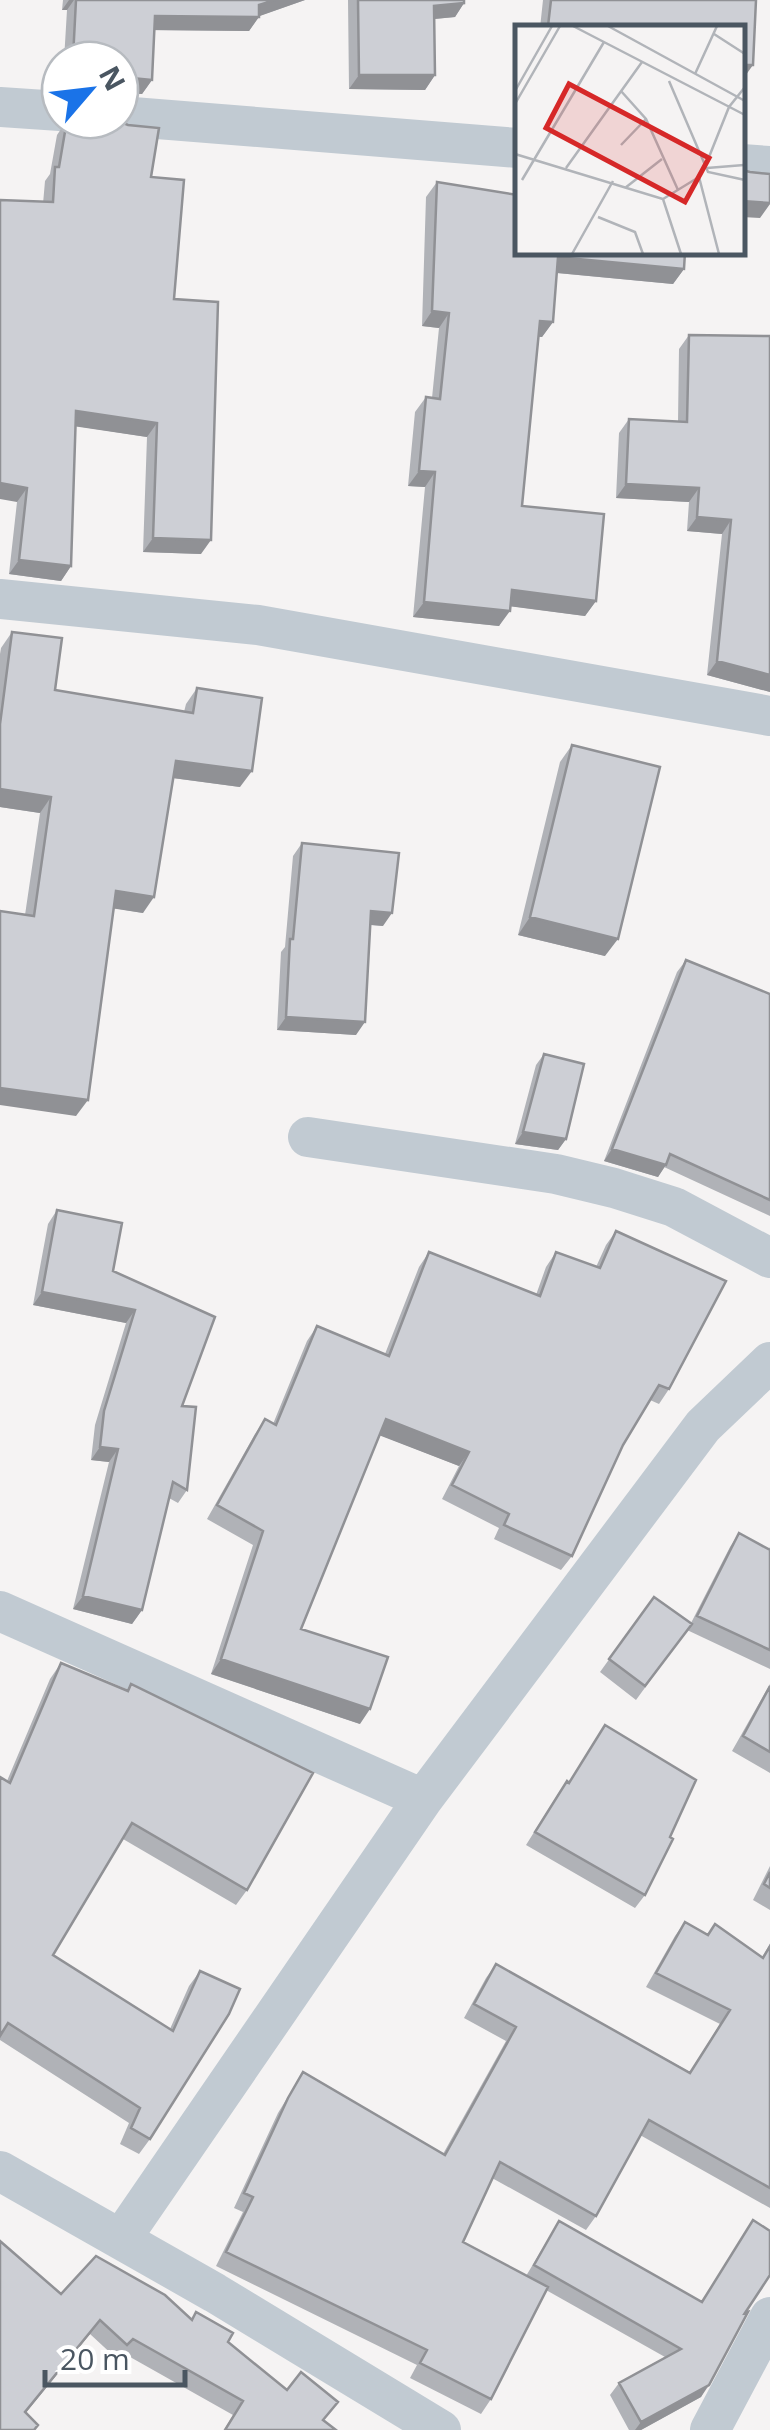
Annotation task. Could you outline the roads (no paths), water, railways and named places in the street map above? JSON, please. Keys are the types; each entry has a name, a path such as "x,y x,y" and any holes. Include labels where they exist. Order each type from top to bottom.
{"street":[{"path":"0,106 40,110"},
{"path":"140,118 515,148"},
{"path":"745,164 770,166"},
{"path":"0,599 258,625 770,716"},
{"path":"308,1137 556,1174 614,1188 674,1206 770,1258"},
{"path":"122,2238 423,1799 703,1426 770,1362"},
{"path":"0,1611 423,1799"},
{"path":"0,2171 122,2238 439,2430"},
{"path":"710,2430 770,2317"}]}
